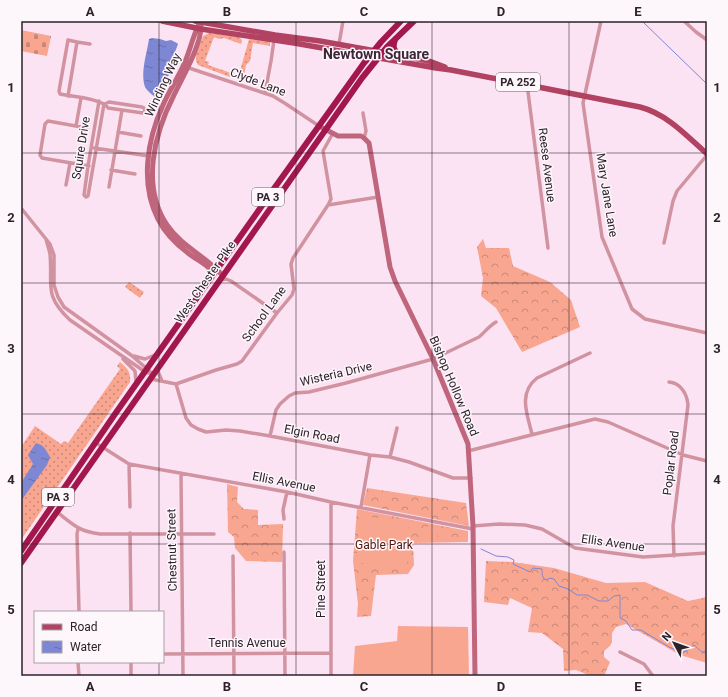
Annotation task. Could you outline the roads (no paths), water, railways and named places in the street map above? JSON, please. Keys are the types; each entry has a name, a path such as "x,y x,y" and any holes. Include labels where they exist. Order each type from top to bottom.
{"highway":[{"name":"West Chester Pike","path":"21,563 57,512 146,370 374,50 401,21"},
{"name":"West Chester Pike","path":"21,551 99,445 148,382 362,78 383,52 414,21"},
{"path":"395,39 394,49 402,55"}],"main road":[{"name":"PA 252","path":"162,21 451,70 640,106 653,110 666,118 707,154"},
{"name":"PA 252","path":"199,21 275,35 402,55 429,61 451,70"}],"street":[{"name":"Winding Way","path":"199,21 199,28 186,66 158,131 154,150 153,181 157,205 170,229 184,244 217,269 221,278"},
{"path":"339,44 343,21"},
{"name":"Mary Jane Lane","path":"601,21 583,103 602,237 632,309 645,319 707,332"},
{"path":"684,21 707,40"},
{"path":"90,44 68,40 59,91 60,94 99,101"},
{"path":"265,93 272,61 274,40"},
{"path":"68,96 77,42"},
{"name":"Winding Way","path":"186,66 163,104 154,129 148,156 147,178 150,199 159,220 176,243 208,268 211,279"},
{"name":"Clyde Lane","path":"186,66 265,93 286,104 320,126"},
{"name":"Reese Avenue","path":"527,84 548,248"},
{"path":"76,126 81,98"},
{"name":"Squire Drive","path":"99,101 104,104 88,196 86,199 84,195 99,101"},
{"path":"109,102 144,108 143,113 122,110 108,108 106,104 109,102"},
{"path":"109,187 122,110"},
{"name":"Bishop Hollow Road","path":"363,113 366,132 364,138 369,143 371,152 390,267 395,281 433,359 468,444 473,527 475,676"},
{"path":"87,128 48,121 45,124 40,155 42,158 93,167"},
{"path":"320,126 338,136 358,135 364,138"},
{"path":"118,132 140,136"},
{"path":"328,205 331,199 323,152 333,133"},
{"path":"91,148 148,156"},
{"path":"664,243 673,201 677,191 707,154"},
{"path":"66,185 70,163"},
{"path":"111,170 135,174"},
{"path":"328,205 378,197"},
{"name":"School Lane","path":"176,384 242,361 292,295 294,289 291,264 293,258 328,205"},
{"path":"21,208 50,244 54,255 54,285 58,297 64,307 131,355 146,370"},
{"path":"45,236 50,254 50,285 53,299 60,310 70,320 114,350 146,370 155,372 162,381"},
{"path":"228,269 228,276 231,281"},
{"path":"221,278 231,281 277,313"},
{"name":"Wisteria Drive","path":"270,436 276,410 289,396 346,383 433,359 479,337 496,322"},
{"path":"131,355 143,359 156,354 161,349"},
{"path":"114,350 135,371 136,381 134,388"},
{"path":"532,434 525,401 526,394 532,382 537,378 590,353"},
{"path":"148,382 152,379 176,384"},
{"name":"Poplar Road","path":"669,382 675,383 684,390 688,397 683,455 673,526 674,556"},
{"name":"Elgin Road","path":"176,384 186,418 191,425 206,432 226,430 270,436 370,455 390,457 409,462 453,478 471,478"},
{"path":"468,451 595,419 602,420 683,455 707,461"},
{"path":"390,457 397,428"},
{"name":"Ellis Avenue","path":"99,445 130,464 287,492 330,502 473,527 499,524 525,525 542,529 566,544 585,550 643,557 707,553"},
{"path":"361,507 370,455"},
{"path":"130,464 130,507"},
{"name":"Chestnut Street","path":"181,473 182,676"},
{"path":"284,519 283,510 287,492"},
{"name":"Pine Street","path":"330,502 331,676"},
{"path":"57,512 78,529 100,534 214,534"},
{"path":"78,529 79,611"},
{"path":"130,533 131,611"},
{"path":"284,552 285,676"},
{"path":"233,556 234,676"},
{"path":"620,652 644,664 653,676"},
{"name":"Tennis Avenue","path":"164,654 331,653"},
{"path":"78,663 79,676"},
{"path":"131,663 131,676"}],"water":[{"path":"152,38 166,41 171,40 178,44 168,71 169,75 156,98 145,87 143,76 149,39"},
{"path":"36,443 43,446 50,457 47,465 21,501 21,483 33,464 28,455"}],"waterway":[{"path":"642,21 707,84"},
{"path":"481,549 496,556 508,557 514,560 513,564 530,572 533,568 542,569 542,576 546,580 550,578 554,579 559,586 568,589 577,595 587,595 599,601 608,601 614,596 620,595 620,618 626,621 632,630 641,630 669,647 683,653 694,645 702,652 707,653"}],"district":[{"name":"Newtown Square","path":"376,54"}],"park label":[{"name":"Gable Park","path":"384,545"}]}
